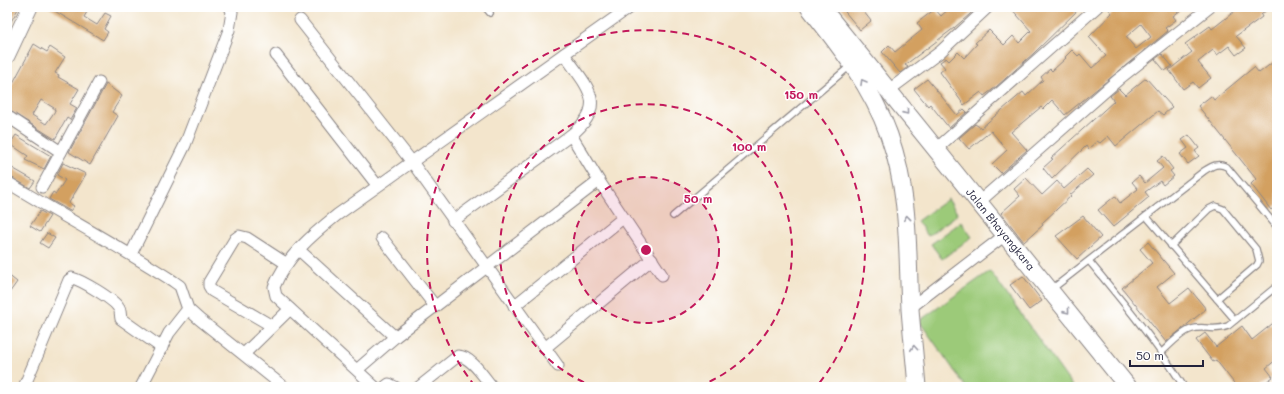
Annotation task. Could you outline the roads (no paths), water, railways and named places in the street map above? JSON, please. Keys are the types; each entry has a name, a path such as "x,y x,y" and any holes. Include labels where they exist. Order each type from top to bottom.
{"main road":[{"path":"7,56 30,7"},
{"path":"809,7 852,64 877,108 889,135 897,166 907,220 910,308 917,387"},
{"name":"Jalan Bhayangkara","path":"821,7 1128,387"}],"street":[{"path":"131,254 191,130 229,30 232,12 230,7"},
{"path":"376,387 276,296 274,292 276,283 287,264 315,232 377,185 412,162 630,7"},
{"path":"889,90 940,52 988,7"},
{"path":"936,149 1097,7"},
{"path":"979,202 1119,79 1210,7"},
{"path":"300,20 412,162 558,366"},
{"path":"453,221 571,135 588,119 592,111 592,102 584,84 564,54"},
{"path":"276,55 377,185"},
{"path":"42,187 99,82"},
{"path":"7,116 61,152"},
{"path":"571,135 623,218 662,275"},
{"path":"358,369 395,337 599,181"},
{"path":"7,182 75,224 131,254 180,286 188,308 280,386"},
{"path":"514,306 623,218"},
{"path":"910,308 1005,235"},
{"path":"272,326 212,291 209,286 235,239 239,236 247,238 287,264"},
{"path":"382,238 435,306"},
{"path":"299,250 395,337"},
{"path":"545,348 652,259"},
{"path":"24,387 68,280 72,278 81,281 115,302 120,309 121,319 162,348"},
{"path":"141,387 169,333 188,308"},
{"path":"247,352 290,309"},
{"path":"419,387 458,356 461,356 467,358 492,387"},
{"path":"385,387 389,384 395,387"}],"lane":[{"path":"485,7 490,13"},
{"path":"673,216 852,64"},
{"path":"1051,291 1204,171 1216,164 1221,164 1227,167 1277,227"},
{"path":"1171,246 1209,209 1215,206 1224,209 1256,249 1259,261 1257,265 1217,299"},
{"path":"1146,216 1235,320"},
{"path":"1089,261 1140,322 1162,352 1184,387"},
{"path":"1162,352 1190,329 1200,328 1219,330 1235,320 1277,286"}]}
